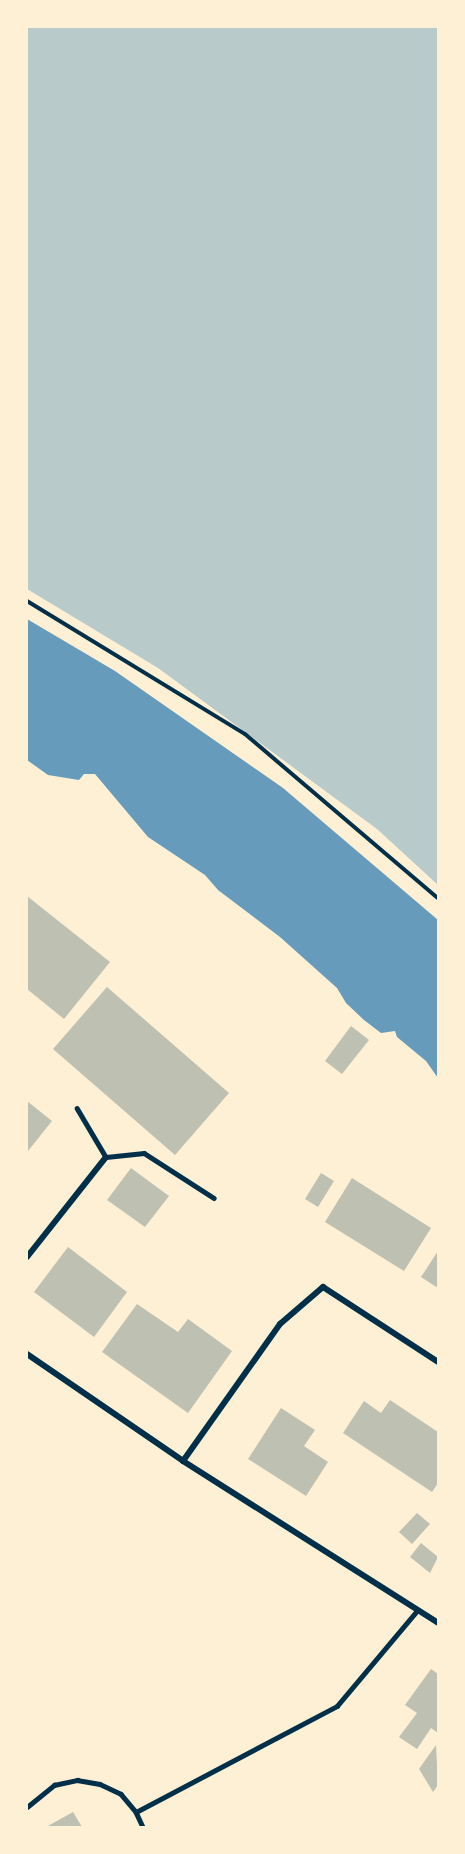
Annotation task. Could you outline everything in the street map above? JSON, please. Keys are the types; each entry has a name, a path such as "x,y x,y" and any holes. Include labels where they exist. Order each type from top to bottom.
{"street":[{"path":"27,1257 106,1157"},
{"path":"183,1461 280,1324 323,1287 438,1362"},
{"path":"27,1354 183,1461 416,1612 438,1623"}],"lane":[{"path":"77,1108 106,1157 144,1153 214,1198"},
{"path":"136,1812 337,1706 416,1612"},
{"path":"27,1807 54,1785 77,1780 100,1784 121,1794 136,1812 142,1827"}],"path":[{"path":"27,601 245,734 438,898"}],"shaded area":[{"path":"27,27 438,27 438,885 377,829 158,668 27,589"}],"water":[{"path":"27,619 115,671 283,788 438,920 438,1078 426,1061 397,1037 395,1031 381,1033 364,1020 346,1003 337,988 280,937 218,890 205,875 148,837 95,774 84,774 79,780 48,775 27,760"}],"building":[{"path":"27,896 110,962 64,1019 27,989"},
{"path":"107,987 229,1093 175,1155 53,1049"},
{"path":"351,1026 369,1040 342,1074 325,1061"},
{"path":"27,1101 52,1121 28,1151 27,1150"},
{"path":"131,1168 169,1196 145,1227 107,1200"},
{"path":"321,1173 334,1181 318,1207 305,1199"},
{"path":"352,1178 431,1228 404,1271 325,1222"},
{"path":"68,1247 127,1292 94,1337 34,1292"},
{"path":"438,1251 438,1288 421,1277"},
{"path":"137,1304 178,1332 188,1319 232,1351 188,1413 102,1352"},
{"path":"390,1400 438,1432 438,1483 432,1492 343,1433 364,1401 381,1413"},
{"path":"281,1408 315,1430 304,1446 328,1462 306,1496 248,1459"},
{"path":"417,1513 430,1524 412,1544 399,1532"},
{"path":"421,1543 438,1557 430,1573 410,1557"},
{"path":"431,1669 438,1674 438,1733 431,1728 417,1749 399,1737 417,1713 405,1705"},
{"path":"436,1745 438,1785 433,1792 419,1769"},
{"path":"73,1812 82,1827 46,1827"}]}
